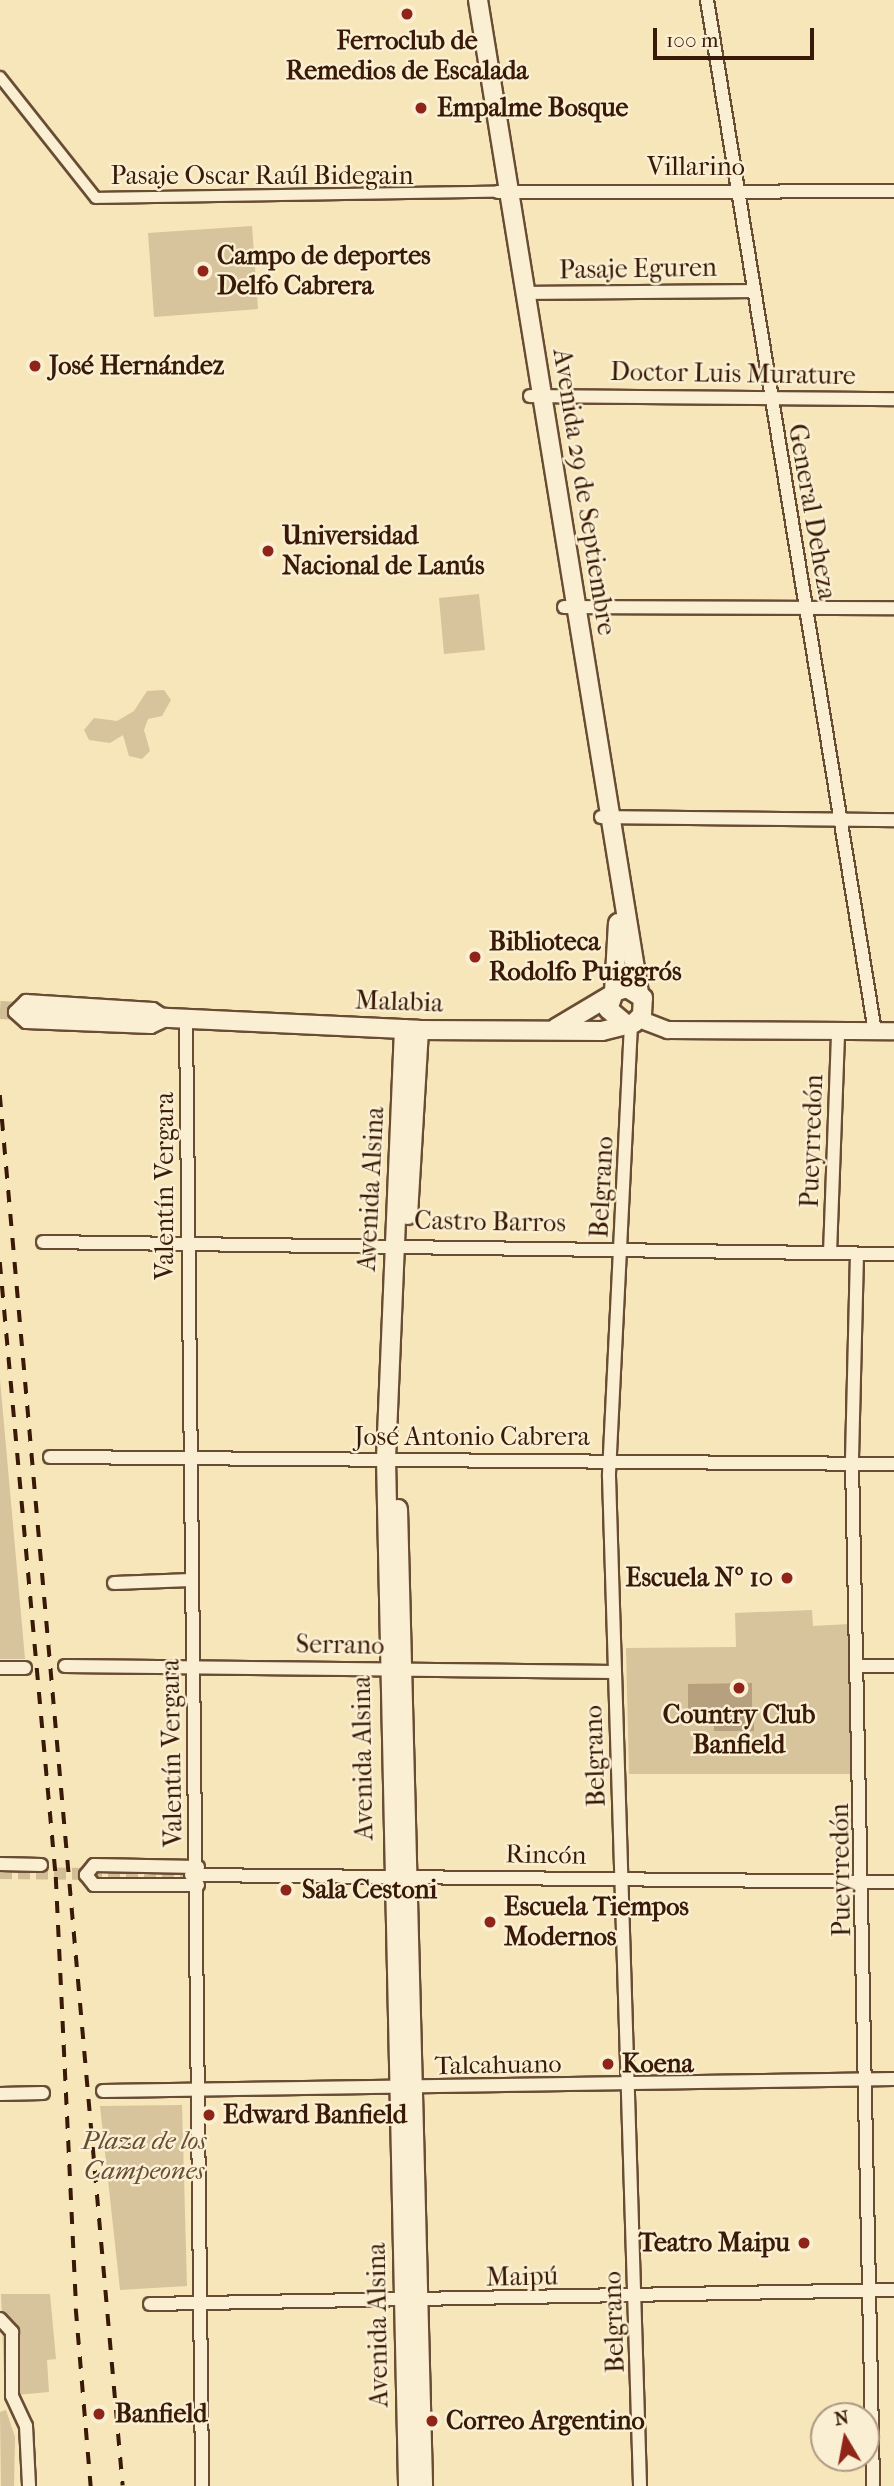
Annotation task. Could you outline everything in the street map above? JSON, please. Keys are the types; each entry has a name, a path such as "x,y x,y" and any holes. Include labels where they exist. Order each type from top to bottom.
{"main road":[{"name":"Avenida 29 de Septiembre","path":"466,0 525,293 536,395"},
{"name":"Avenida 29 de Septiembre","path":"478,0 503,192 570,606 639,993 632,1023"},
{"name":"Avenida 29 de Septiembre","path":"606,817 620,935 612,994"},
{"path":"553,1030 612,994 627,988 639,993"},
{"path":"612,994 610,1016 632,1023"},
{"name":"Malabia","path":"21,1011 412,1029 553,1030 632,1023"},
{"name":"Avenida Alsina","path":"412,1029 392,1459 394,1668 411,2301 423,2486"},
{"name":"Avenida Alsina","path":"408,2486 411,2301"}],"street":[{"name":"General Deheza","path":"707,0 751,291 875,1031"},
{"name":"Pasaje Oscar Raúl Bidegain","path":"0,77 96,198 503,192"},
{"name":"Villarino","path":"503,192 894,191"},
{"name":"Pasaje Eguren","path":"525,293 751,291"},
{"name":"Doctor Luis Murature","path":"536,395 894,399"},
{"path":"570,606 894,608"},
{"path":"606,817 894,820"},
{"name":"Malabia","path":"26,1001 153,1009 168,1019 151,1027 26,1022 15,1012 26,1001"},
{"name":"Valentín Vergara","path":"186,1020 202,2486"},
{"name":"Malabia","path":"632,1023 668,1030 894,1031"},
{"name":"Belgrano","path":"632,1023 609,1460 640,2486"},
{"name":"Pueyrredón","path":"830,1252 838,1031"},
{"name":"Castro Barros","path":"43,1242 400,1243 894,1254"},
{"name":"Pueyrredón","path":"857,1254 852,1463 860,1666 873,2486"},
{"name":"José Antonio Cabrera","path":"50,1457 894,1464"},
{"path":"114,1583 191,1580"},
{"name":"Serrano","path":"65,1666 614,1672"},
{"path":"860,1666 894,1666"},
{"path":"0,1668 25,1668"},
{"path":"0,1864 41,1865"},
{"path":"94,1865 196,1875 94,1885 86,1875 94,1865"},
{"name":"Rincón","path":"196,1875 894,1882"},
{"name":"Talcahuano","path":"103,2091 197,2088 628,2086 894,2079"},
{"path":"0,2094 43,2093"},
{"name":"Maipú","path":"150,2304 636,2298 894,2290"},
{"path":"0,2319 12,2332 15,2406 26,2426 29,2486"}],"green space":[{"name":"Campo de deportes Delfo Cabrera","path":"252,226 258,309 154,317 148,233"},
{"path":"479,594 485,650 444,654 439,598"},
{"path":"164,690 171,700 162,716 148,719 144,730 150,751 142,759 129,756 123,735 110,743 89,740 84,730 94,718 117,721 134,711 147,691"},
{"path":"0,1380 8,1469 25,1659 0,1659"},
{"name":"Country Club Banfield","path":"812,1610 813,1626 849,1624 853,1774 629,1774 626,1648 736,1647 735,1613"},
{"name":"Plaza de los Campeones","path":"182,2105 187,2286 120,2290 100,2106"},
{"path":"1,2294 50,2294 56,2359 47,2360 49,2392 16,2395 4,2377"},
{"path":"6,2410 15,2437 14,2486 1,2486 0,2412"}],"shaded area":[{"path":"752,1683 752,1710 707,1710 706,1720 688,1720 688,1684"},
{"path":"714,1714 754,1714 754,1731 714,1731"}],"tunnel":[{"path":"0,1010 21,1011"},
{"path":"0,1873 191,1875"}],"railway":[{"path":"0,1095 123,2486"},
{"path":"0,1262 56,1877 76,2309 91,2486"}],"place":[{"name":"Ferroclub de Remedios de Escalada","path":"407,14"},
{"name":"Empalme Bosque","path":"421,108"},
{"name":"Campo de deportes Delfo Cabrera","path":"203,271"},
{"name":"José Hernández","path":"35,366"},
{"name":"Universidad Nacional de Lanús","path":"268,551"},
{"name":"Biblioteca Rodolfo Puiggrós","path":"475,957"},
{"name":"Escuela Nº 10","path":"787,1578"},
{"name":"Country Club Banfield","path":"739,1688"},
{"name":"Sala Cestoni","path":"286,1890"},
{"name":"Escuela Tiempos Modernos","path":"490,1922"},
{"name":"Koena","path":"608,2064"},
{"name":"Edward Banfield","path":"209,2115"},
{"name":"Teatro Maipu","path":"804,2243"},
{"name":"Banfield","path":"99,2414"},
{"name":"Correo Argentino","path":"432,2421"}]}
